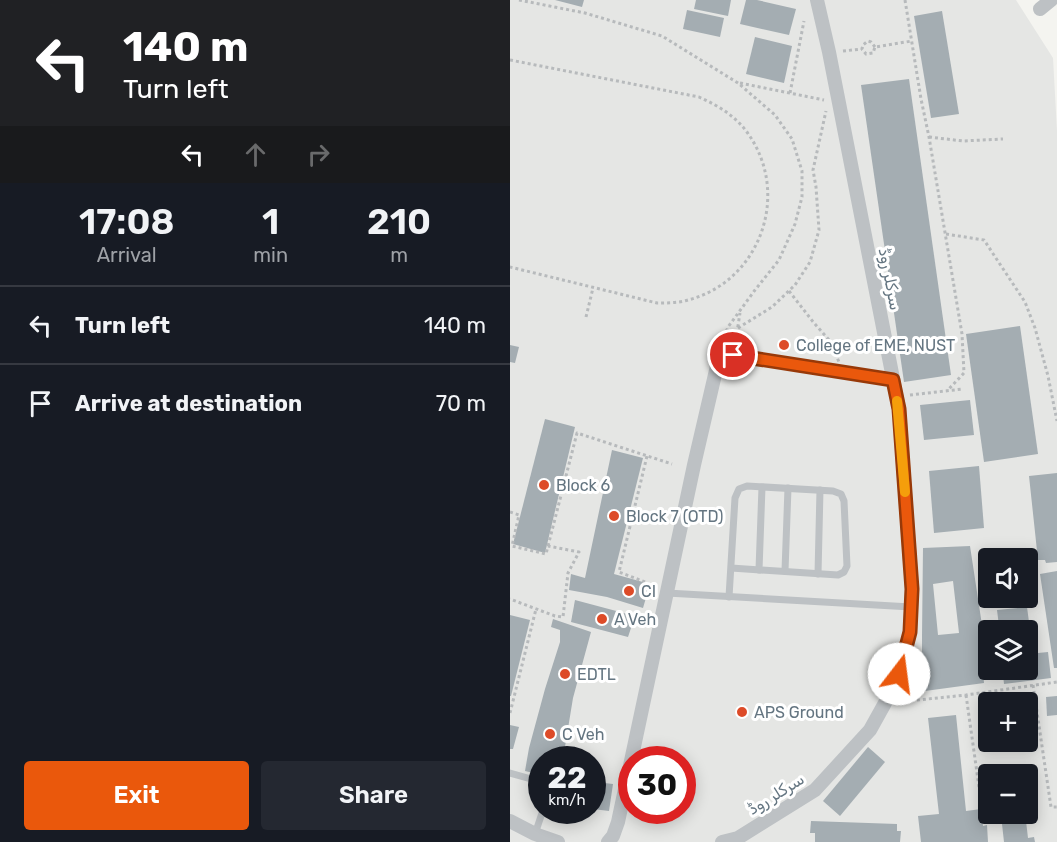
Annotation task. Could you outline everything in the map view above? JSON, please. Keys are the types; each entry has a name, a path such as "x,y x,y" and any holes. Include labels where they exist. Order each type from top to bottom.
{"street":[{"name":"سرکلر روڈ","path":"722,842 738,838 814,790 870,730 899,674 910,632 911,578 899,409 833,102 829,52 817,0"},
{"path":"609,842 618,822 694,465 726,354"},
{"path":"510,821 535,834 558,842"}],"lane":[{"path":"726,354 893,380"},
{"path":"729,597 735,498 739,489 747,486 788,488 833,491 841,494 844,501 847,566 844,572 838,575 731,568"},
{"path":"759,570 762,487"},
{"path":"785,572 788,488"},
{"path":"818,574 820,490"},
{"path":"666,593 911,607"},
{"path":"510,773 528,778"},
{"path":"535,834 538,824"}],"path":[{"path":"519,0 585,13 662,36 738,83 775,115 792,139 802,171 802,197 795,224 779,260 728,327 723,338 726,354"},
{"path":"905,0 962,334 964,373 947,391"},
{"path":"790,93 804,21"},
{"path":"862,49 868,41 875,47"},
{"path":"875,47 912,41"},
{"path":"829,52 862,49 870,54 873,53 875,47"},
{"path":"510,60 699,97 714,104 739,123 757,148 767,179 768,195 768,210 759,241 742,268 717,288 688,300 657,303 510,267"},
{"path":"738,83 833,102 813,170 819,230 810,262 795,285 772,308 738,328"},
{"path":"929,137 963,141 1002,139"},
{"path":"946,234 984,240 1025,302 1035,328 1048,376 1057,421"},
{"path":"586,317 593,288"},
{"path":"789,291 830,341 843,372"},
{"path":"726,354 738,328 740,310"},
{"path":"896,396 963,389"},
{"path":"510,512 519,515 511,547 546,554 577,433 672,464"},
{"path":"645,582 619,572 647,456"},
{"path":"510,599 563,617 568,573 579,552 548,546"},
{"path":"510,713 536,609"},
{"path":"885,703 966,695 1057,682"},
{"path":"1033,685 1051,807 1057,807"},
{"path":"966,695 978,780"}],"shaded area":[{"name":"College of EME, NUST","path":"510,0 1016,0 1053,58 1057,131 1057,842 510,842"}],"building":[{"path":"555,0 584,0 582,7"},
{"path":"696,0 731,0 728,16 694,9"},
{"path":"746,0 757,0 796,9 789,35 740,24"},
{"path":"687,10 724,18 720,37 683,29"},
{"path":"942,11 959,114 931,118 914,16"},
{"path":"755,37 792,46 784,83 746,74"},
{"path":"909,79 951,375 904,382 861,85"},
{"path":"1020,326 1038,454 984,462 966,334"},
{"path":"510,345 519,347 515,363 510,362"},
{"path":"970,400 974,435 924,440 920,405"},
{"name":"Block 6","path":"545,419 575,427 545,553 513,544"},
{"name":"Block 7 (OTD)","path":"612,450 643,458 614,574 650,584 643,608 607,597 569,590 571,574 585,578"},
{"path":"979,466 984,528 934,533 929,471"},
{"path":"1057,473 1057,562 1046,563 1045,560 1038,560 1029,476"},
{"path":"970,546 981,620 978,620 978,680 984,680 984,683 925,691 922,665 923,548","holes":["953,581 959,633 938,635 933,584"]},
{"path":"1057,571 1057,668 1054,668 1040,574"},
{"name":"A Veh","path":"575,600 635,616 628,637 571,622"},
{"path":"1027,608 1029,620 998,620 997,610"},
{"path":"510,615 530,620 511,696 510,696"},
{"path":"553,619 591,632 573,698 565,746 530,746 560,642 560,630 551,627"},
{"path":"1048,652 1051,678 1038,680 1038,653"},
{"path":"1004,680 1035,680 1004,684"},
{"path":"1057,696 1057,715 1047,716 1046,697"},
{"path":"956,715 966,811 978,809 978,824 987,825 988,842 921,842 918,816 939,814 928,718"},
{"path":"510,725 519,727 513,749 510,749"},
{"path":"868,747 885,762 840,816 823,801"},
{"path":"528,754 528,772 525,771"},
{"path":"606,783 613,784 609,811 606,811"},
{"path":"811,821 897,824 897,831 901,831 900,842 815,842 815,833 810,833"},
{"path":"1002,824 1026,824 1028,838 1034,837 1035,842 1004,842"}],"slow traffic":[{"path":"897,401 905,492"}],"place":[{"name":"College of EME, NUST","path":"784,345"},
{"name":"Block 6","path":"544,485"},
{"name":"Block 7 (OTD)","path":"614,516"},
{"name":"CI","path":"629,591"},
{"name":"A Veh","path":"602,619"},
{"name":"EDTL","path":"565,674"},
{"name":"APS Ground","path":"742,712"},
{"name":"C Veh","path":"550,734"}],"route":[{"path":"733,355 893,380 899,409 912,589 910,632 899,674"}]}
